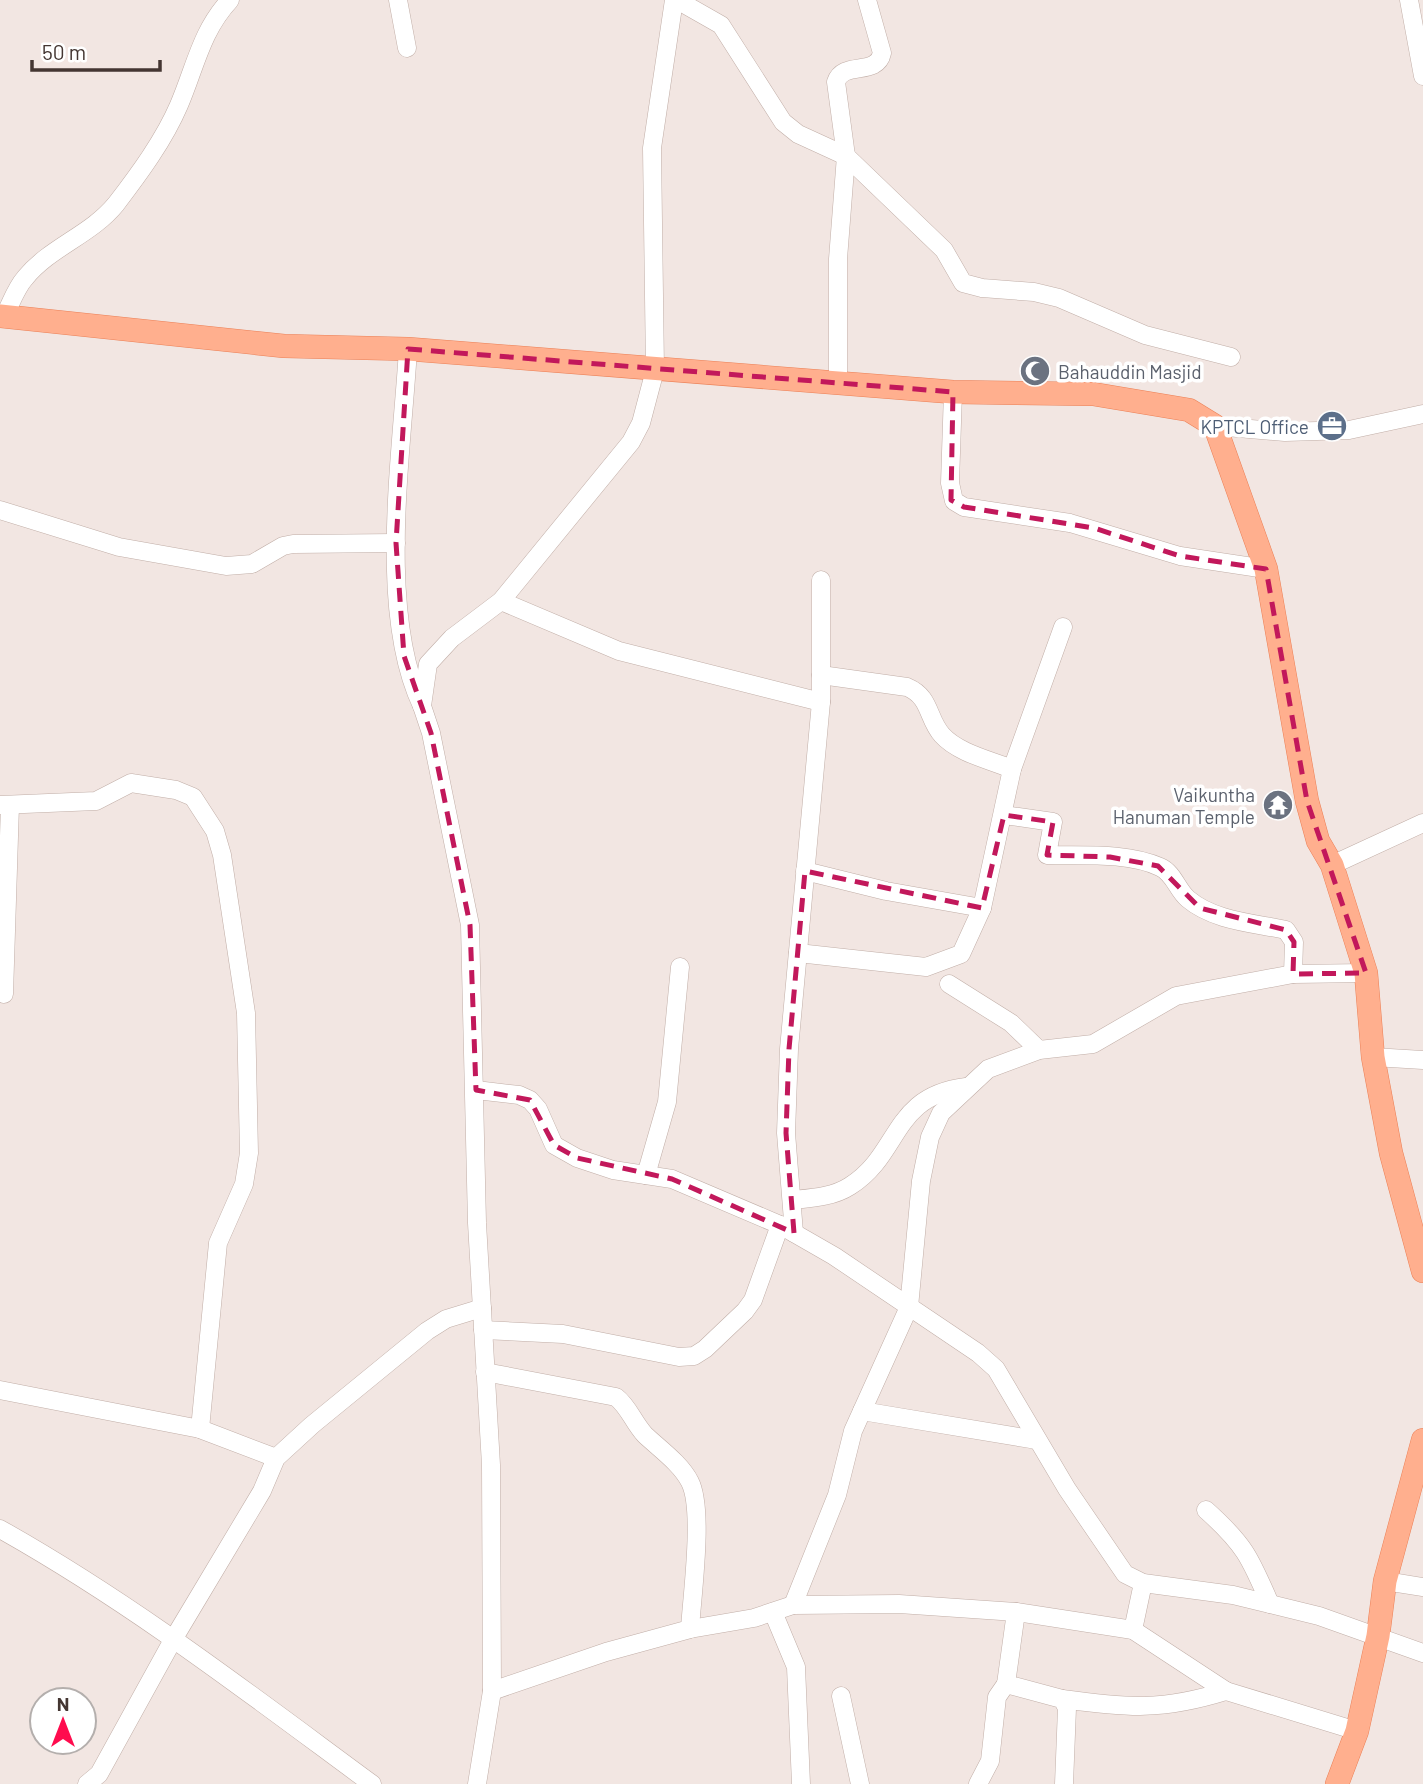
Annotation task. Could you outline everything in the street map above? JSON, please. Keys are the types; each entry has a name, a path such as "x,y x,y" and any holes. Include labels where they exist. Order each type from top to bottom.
{"main road":[{"path":"3,316 284,346 408,349 953,392 1094,394 1189,410 1215,426 1266,569 1307,801 1318,841 1332,865 1366,973 1373,1056 1391,1153 1423,1271"},
{"path":"1337,1784 1357,1731 1378,1636 1385,1581 1423,1440"}],"street":[{"path":"3,316 23,279 37,265 100,222 116,203 179,106 198,49 230,0"},
{"path":"398,0 407,48"},
{"path":"422,706 428,664 452,638 501,601 631,442 640,423 655,370 652,148 676,0 721,24 783,122 798,134 846,156 944,250 963,283 982,288 1046,295 1145,335 1231,357"},
{"path":"838,383 838,259 846,156 837,89 838,76 846,71 875,66 882,53 867,0"},
{"path":"1409,0 1423,76"},
{"path":"408,349 396,543 397,600 404,656 422,706 446,801 470,925 477,1210 491,1465 492,1691 477,1784"},
{"path":"953,392 950,483 954,501 964,507 1094,528 1121,540 1180,556 1266,569"},
{"path":"1215,426 1285,432 1349,430 1423,414"},
{"path":"0,510 119,547 226,566 252,564 283,546 293,544 396,543"},
{"path":"483,1330 564,1335 679,1357 694,1356 705,1349 753,1300 787,1229 792,1200 786,1133 789,1049 821,702 821,580"},
{"path":"501,601 619,651 821,702"},
{"path":"797,953 926,967 961,954 982,908 1012,769 1063,627"},
{"path":"821,675 907,687 918,691 926,701 940,733 953,745 1012,769"},
{"path":"4,994 5,805 96,801 131,783 150,785 193,797 215,831 246,1013 249,1153 244,1184 218,1243 200,1429"},
{"path":"1004,815 1053,822 1047,855 1110,857 1158,866 1167,871 1185,897 1200,908 1286,930 1294,942 1293,974"},
{"path":"1332,865 1423,823"},
{"path":"805,871 886,891 982,908"},
{"path":"646,1175 667,1102 680,967"},
{"path":"793,1605 837,1495 853,1431 909,1307 921,1181 930,1137 941,1113 988,1069 1015,1056 1040,1050 1093,1044 1176,996 1293,974 1366,973"},
{"path":"949,984 1012,1023 1040,1050"},
{"path":"1373,1056 1423,1060"},
{"path":"792,1200 824,1197 850,1186 875,1163 919,1102 943,1089 966,1087"},
{"path":"476,1090 519,1095 530,1100 538,1108 554,1144 577,1158 613,1170 671,1178 787,1229 978,1353 996,1369 1107,1552 1125,1574 1143,1583 1233,1595 1320,1616 1423,1653"},
{"path":"87,1784 99,1774 174,1638 262,1491 276,1458 427,1331 446,1319 482,1308"},
{"path":"485,1372 616,1397 628,1406 643,1433 685,1475 694,1495 695,1550 690,1629"},
{"path":"0,1390 200,1429 276,1458"},
{"path":"862,1411 1037,1440"},
{"path":"1206,1510 1236,1537 1248,1554 1270,1604"},
{"path":"0,1529 77,1572 174,1638 372,1784"},
{"path":"1385,1581 1423,1587"},
{"path":"1133,1630 1143,1583"},
{"path":"492,1691 606,1652 793,1605 899,1604 1016,1612 1133,1630 1226,1691 1357,1731"},
{"path":"773,1612 796,1667 801,1784"},
{"path":"978,1784 990,1761 995,1707 1006,1684 1016,1612"},
{"path":"1006,1684 1062,1699 1114,1706 1169,1707 1226,1691"},
{"path":"842,1696 860,1784"},
{"path":"1062,1699 1067,1708 1064,1784"}],"highlighted area":[{"path":"408,349 953,392 951,500 964,507 1094,528 1180,556 1266,569 1307,801 1366,973 1293,974 1294,942 1286,930 1200,908 1158,866 1110,857 1047,855 1053,822 1004,815 982,908 805,871 789,1049 786,1133 794,1233 672,1179 577,1158 554,1145 530,1100 476,1090 470,925 431,733 404,656 396,543"}],"place":[{"name":"Bahauddin Masjid","path":"1035,371"},
{"name":"KPTCL Office","path":"1332,426"},
{"name":"Vaikuntha Hanuman Temple","path":"1278,805"}]}
